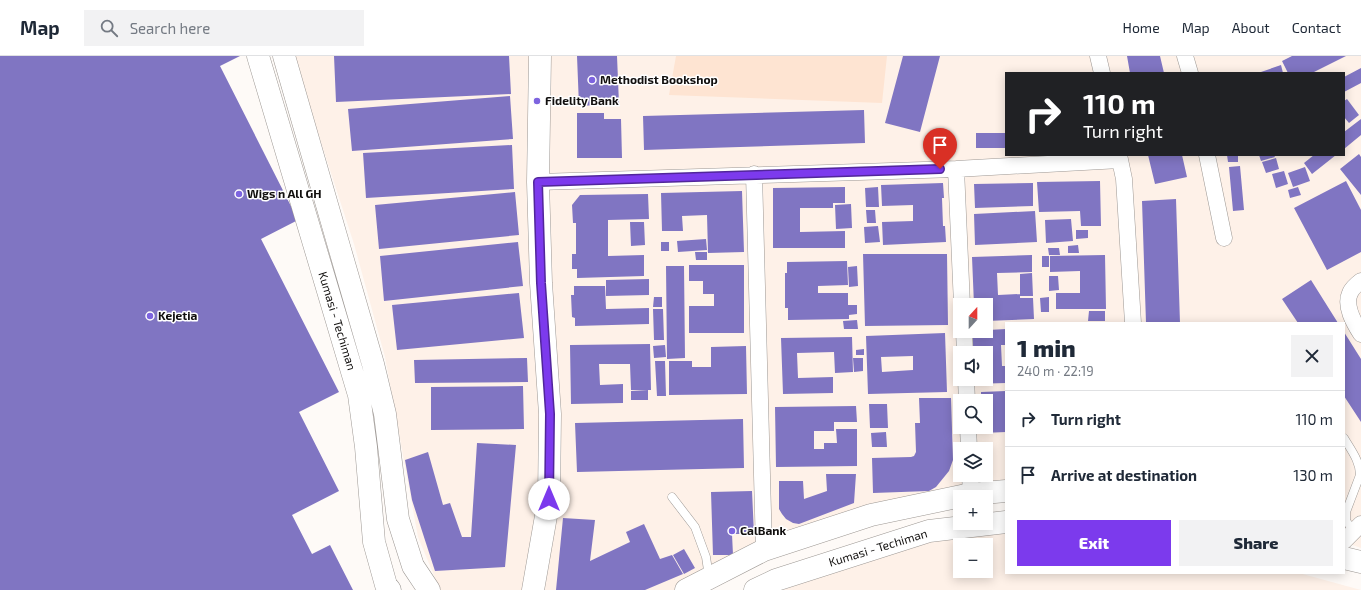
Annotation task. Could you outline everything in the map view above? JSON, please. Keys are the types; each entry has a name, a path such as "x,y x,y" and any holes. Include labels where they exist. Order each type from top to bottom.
{"main road":[{"name":"Kumasi - Techiman","path":"258,56 359,395 366,447 374,542 386,585 390,590"},
{"path":"284,56 373,364 385,414 398,519 413,566 429,590"},
{"path":"533,590 549,499 550,414 541,283 538,182 540,56"},
{"path":"686,590 764,550 871,515 971,484 1005,491"},
{"name":"Kumasi - Techiman","path":"755,590 776,580 929,531 1005,522"},
{"path":"1345,558 1361,562"}],"street":[{"path":"1098,56 1102,72"},
{"path":"1185,56 1190,72"},
{"path":"1207,156 1224,238"},
{"path":"538,182 754,174 956,169 1120,157 1124,179 1133,322"},
{"path":"956,169 962,298"},
{"path":"754,174 764,550"},
{"path":"1361,281 1350,292 1348,307 1361,334"}],"lane":[{"path":"1345,440 1358,462 1360,469 1360,475 1346,512 1346,521 1353,532"},
{"path":"672,498 695,527 706,557 709,578"}],"shaded area":[{"path":"293,56 1361,56 1361,548 1345,542 1345,322 1005,322 1005,496 993,497 993,490 953,490 953,502 910,507 681,590 440,590 418,537 385,357 354,244"},
{"path":"676,56 887,56 882,103 669,95"},
{"path":"1005,531 1005,574 1303,574 1361,590 783,590 793,585 937,537"}],"building":[{"name":"Kejetia","path":"0,56 240,56 220,66 298,220 261,239 339,392 299,412 339,491 292,515 312,554 330,545 353,590 0,590"},
{"path":"334,56 509,56 511,94 336,102"},
{"path":"577,56 617,56 619,104 579,106"},
{"path":"903,56 940,56 920,132 885,123"},
{"path":"1127,56 1160,56 1164,72 1130,72"},
{"path":"1292,56 1346,56 1314,72 1288,72 1282,61"},
{"path":"1281,65 1283,72 1261,72"},
{"path":"1361,68 1361,83 1345,91 1345,76"},
{"path":"510,96 513,139 352,151 348,109"},
{"path":"1347,99 1359,115 1349,123 1345,118 1345,100"},
{"path":"864,110 865,143 644,150 643,116"},
{"path":"577,113 604,113 604,119 621,119 622,158 577,158"},
{"path":"1361,119 1361,135 1345,148 1345,131"},
{"path":"976,133 1005,133 1005,148 976,148"},
{"path":"512,145 514,189 366,198 363,153"},
{"path":"1359,154 1361,157 1361,195 1340,169"},
{"path":"1148,156 1182,156 1187,177 1155,184"},
{"path":"1227,156 1238,156 1238,162 1228,162"},
{"path":"1259,156 1275,157 1261,161"},
{"path":"1313,156 1335,156 1312,174 1304,163"},
{"path":"1276,158 1279,169 1266,173 1262,162"},
{"path":"1240,166 1244,210 1233,211 1229,167"},
{"path":"1305,167 1310,181 1293,187 1288,173"},
{"path":"1284,171 1288,184 1276,188 1272,174"},
{"path":"1100,181 1101,226 1081,226 1080,211 1039,212 1037,182"},
{"path":"1346,181 1361,210 1361,252 1327,270 1294,208"},
{"path":"943,183 943,226 945,226 946,242 883,245 882,222 913,221 913,205 882,206 881,185"},
{"path":"1033,183 1033,206 975,208 974,184"},
{"path":"845,187 845,203 833,203 833,208 800,208 800,232 845,231 845,248 773,248 773,188"},
{"path":"878,187 879,207 866,207 865,188"},
{"path":"1298,187 1301,195 1290,198 1288,190"},
{"path":"742,191 744,252 708,253 707,215 682,216 683,231 662,231 661,193"},
{"path":"515,192 519,235 379,249 375,205"},
{"path":"648,194 649,219 608,220 608,256 644,255 644,276 577,278 577,269 572,269 572,254 576,254 576,223 573,223 572,205 580,195"},
{"path":"1176,199 1180,322 1146,322 1142,201"},
{"path":"851,204 852,228 836,229 835,205"},
{"path":"866,210 875,210 876,223 867,223"},
{"path":"1035,211 1037,242 975,245 974,214"},
{"path":"1071,219 1073,241 1046,243 1045,220"},
{"path":"630,222 644,222 645,245 631,246"},
{"path":"878,226 880,242 865,243 864,227"},
{"path":"1076,230 1088,230 1088,238 1076,239"},
{"path":"706,239 707,250 678,252 677,241"},
{"path":"518,242 523,286 384,301 380,256"},
{"path":"661,242 669,242 669,251 661,251"},
{"path":"1078,245 1079,253 1068,253 1068,246"},
{"path":"1048,248 1059,248 1060,255 1049,255"},
{"path":"695,252 707,252 707,260 696,260"},
{"path":"863,254 947,254 948,325 865,326"},
{"path":"1032,255 1032,272 997,273 998,295 1020,294 1020,298 1033,298 1034,319 993,321 993,298 974,298 972,257"},
{"path":"1105,255 1106,309 1056,309 1056,293 1080,293 1080,271 1050,272 1050,256"},
{"path":"1042,256 1049,256 1049,267 1042,267"},
{"path":"847,261 848,285 818,286 818,293 848,293 848,305 857,305 857,314 849,315 849,319 788,320 788,308 785,308 785,273 787,273 787,262"},
{"path":"689,265 744,265 744,333 689,333 689,306 714,306 714,294 703,294 703,281 689,281"},
{"path":"666,266 684,266 685,358 667,359"},
{"path":"857,266 858,286 849,287 848,267"},
{"path":"1032,273 1033,296 1020,296 1020,274"},
{"path":"1049,276 1058,276 1059,290 1049,291"},
{"path":"649,279 649,295 606,296 606,280"},
{"path":"1311,280 1337,322 1297,322 1282,299"},
{"path":"574,286 605,286 606,309 649,308 649,324 575,326 575,318 572,317 571,295 574,295"},
{"path":"519,293 524,338 397,350 392,305"},
{"path":"654,297 662,297 662,307 653,307"},
{"path":"1049,297 1049,312 1041,312 1040,298"},
{"path":"653,309 663,309 664,340 654,340"},
{"path":"1089,311 1105,311 1105,321 1088,321"},
{"path":"857,320 858,329 844,329 843,321"},
{"path":"1005,329 1005,345 1001,345 1002,366 1005,366 1005,383 993,383 993,346 970,346 970,338 993,338 993,330"},
{"path":"945,333 947,392 868,394 866,336","holes":["913,356 913,370 882,372 881,357"]},
{"path":"1345,334 1361,359 1361,422 1345,398"},
{"path":"852,337 853,372 835,373 834,352 797,353 798,378 833,377 833,393 783,394 781,338"},
{"path":"650,344 651,390 631,390 630,364 599,364 600,385 623,384 623,403 571,404 570,345"},
{"path":"665,345 666,357 654,358 653,346"},
{"path":"746,346 747,394 669,395 669,361 692,361 692,367 711,367 711,347"},
{"path":"864,349 864,355 856,355 856,350"},
{"path":"527,358 528,382 415,383 414,360"},
{"path":"853,358 863,358 863,371 854,372"},
{"path":"655,361 665,361 666,396 657,396"},
{"path":"523,386 524,429 431,430 431,387"},
{"path":"648,390 648,400 631,400 631,391"},
{"path":"1005,391 1005,432 993,433 993,394 981,394 981,392"},
{"path":"919,398 951,398 953,460 949,471 936,487 929,491 873,493 872,458 914,456 916,452 915,423 920,423"},
{"path":"869,404 887,404 888,428 870,428"},
{"path":"856,406 857,422 834,422 834,431 814,431 814,449 824,449 824,443 837,443 836,429 857,429 857,466 776,467 775,407"},
{"path":"743,419 744,468 577,472 575,423"},
{"path":"886,432 887,447 872,447 871,433"},
{"path":"477,443 516,445 505,567 435,571 412,500 405,460 428,452 443,505 450,503 462,537 471,537"},
{"path":"826,474 856,474 854,503 799,524 793,523 786,519 779,509 779,481 803,481 804,499 827,491"},
{"path":"752,491 754,534 732,534 733,555 713,555 711,492"},
{"path":"563,518 595,520 590,561 630,542 626,532 644,524 660,559 672,555 683,574 645,590 556,590"},
{"path":"684,549 695,568 684,574 673,555"}],"place":[{"name":"Methodist Bookshop","path":"592,80"},
{"name":"Fidelity Bank","path":"537,101"},
{"name":"Wigs n All GH","path":"239,194"},
{"name":"Kejetia","path":"150,316"},
{"name":"CalBank","path":"732,531"}],"route":[{"path":"549,499 550,414 541,283 538,182 940,169"}]}
